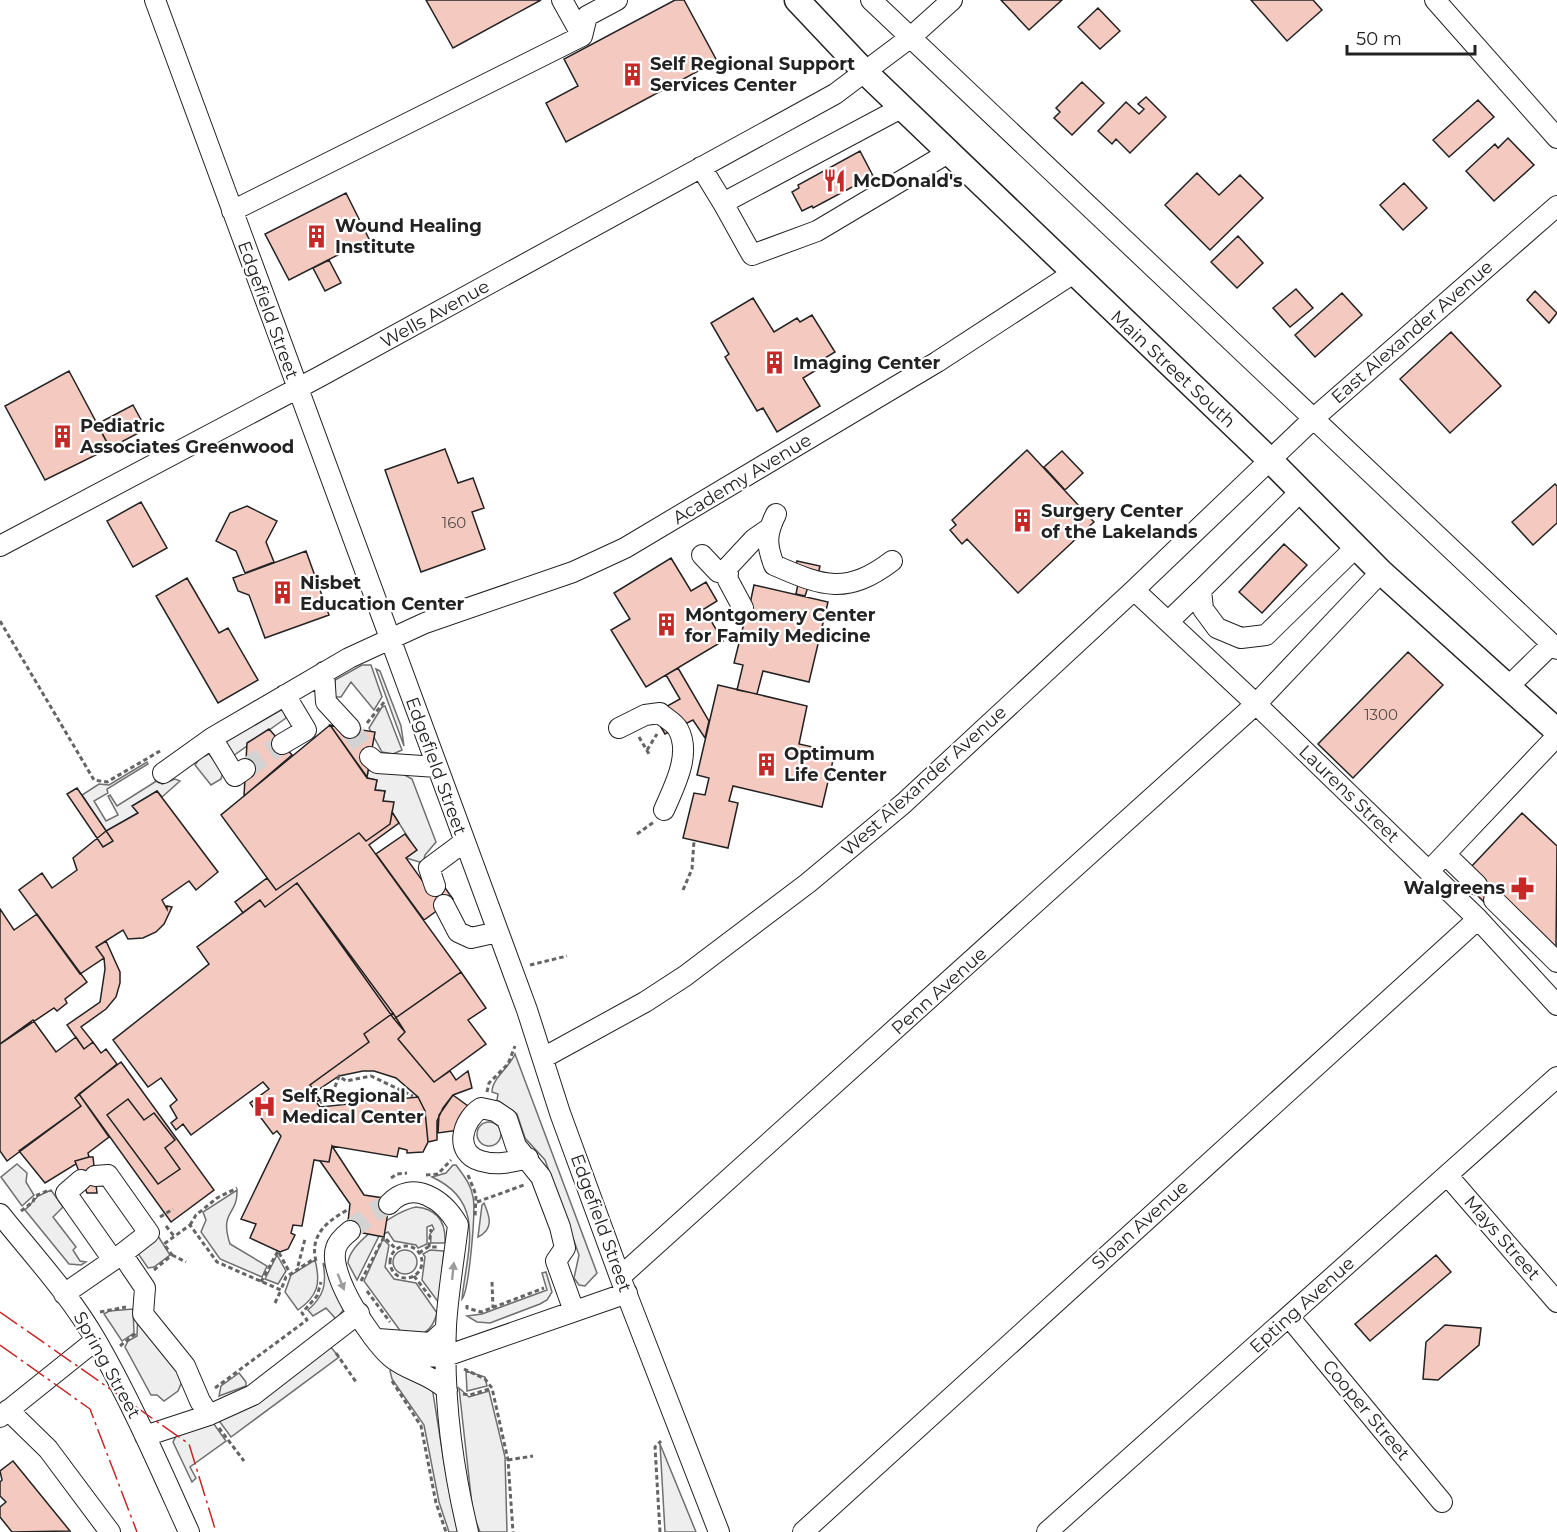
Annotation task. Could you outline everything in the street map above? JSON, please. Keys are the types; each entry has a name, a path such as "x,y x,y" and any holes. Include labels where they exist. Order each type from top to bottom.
{"main road":[{"name":"Main Street South","path":"796,0 864,72 1072,274 1271,461 1381,572 1557,731"}],"street":[{"name":"Edgefield Street","path":"155,0 498,932 560,1113 719,1532"},
{"path":"562,0 582,36"},
{"path":"232,211 582,36 587,16 617,0"},
{"path":"871,0 1554,647 1509,686"},
{"name":"Wells Avenue","path":"0,546 297,388 835,94 911,37 952,0"},
{"path":"1435,0 1557,138"},
{"path":"723,203 902,108"},
{"path":"701,167 752,255 817,231 948,153"},
{"name":"East Alexander Avenue","path":"1271,461 1314,418 1557,206"},
{"name":"Academy Avenue","path":"163,773 212,738 324,672 389,639 425,622 573,572 625,548 937,362 1072,274"},
{"name":"West Alexander Avenue","path":"543,1058 645,1002 685,976 808,883 904,803 1271,461"},
{"path":"1169,621 1301,491"},
{"path":"742,608 727,568 772,522 767,547 774,565 823,582 844,586 871,577 892,561"},
{"path":"1201,590 1203,609 1217,628 1241,638 1266,635 1356,547"},
{"path":"702,555 718,572 728,573"},
{"name":"Penn Avenue","path":"624,1285 1256,704 1381,572"},
{"name":"Laurens Street","path":"1134,590 1256,704 1478,919 1557,1005"},
{"path":"324,672 326,702 356,729"},
{"path":"282,744 306,730 285,695"},
{"path":"619,729 645,715 660,713 678,729 682,750 679,775 663,813"},
{"path":"1429,871 1557,736"},
{"path":"212,738 235,776 245,769"},
{"path":"370,758 377,763 437,767"},
{"path":"435,886 429,868 464,842"},
{"path":"1445,854 1477,885"},
{"path":"1494,900 1557,962"},
{"path":"444,905 458,932 471,938 498,932"},
{"name":"Sloan Avenue","path":"803,1532 1478,919"},
{"name":"Epting Avenue","path":"1047,1532 1557,1077"},
{"path":"472,1166 462,1139 463,1129 475,1112 481,1108 495,1111 507,1119 516,1146 541,1178 560,1227 565,1248 556,1261 574,1311"},
{"path":"472,1166 505,1143 511,1127"},
{"path":"472,1166 502,1164 524,1159"},
{"name":"Mays Street","path":"1447,1174 1557,1302"},
{"path":"64,1294 118,1257 148,1233 108,1175 88,1178 66,1193 118,1257 146,1288 143,1314 185,1366 204,1408"},
{"path":"389,1204 398,1195 416,1192 435,1198 450,1212 458,1225 446,1329 447,1356 456,1385 456,1481 468,1532"},
{"name":"Spring Street","path":"0,1214 64,1294 96,1340 145,1436 189,1532"},
{"path":"350,1231 336,1248 334,1261 339,1279 359,1313 385,1341 405,1357 447,1356 574,1311 624,1285"},
{"path":"145,1436 204,1408 253,1395 359,1313"},
{"name":"Cooper Street","path":"1289,1317 1442,1502"},
{"path":"385,1341 431,1343 439,1338 446,1329"},
{"path":"96,1340 4,1413 48,1449 110,1532"},
{"path":"385,1341 392,1358 434,1378 456,1385"}],"path":[{"path":"0,621 94,780 107,782 160,751"},
{"path":"356,729 385,701"},
{"path":"636,834 663,813"},
{"path":"683,890 692,869 694,841"},
{"path":"530,965 567,956"},
{"path":"487,1097 489,1083 508,1064 515,1046"},
{"path":"320,1103 333,1092 339,1076 346,1081 370,1076 413,1096"},
{"path":"420,1174 438,1174 446,1168 451,1156 460,1164"},
{"path":"477,1202 528,1183 524,1159"},
{"path":"472,1166 477,1202 475,1222"},
{"path":"388,1181 397,1174 414,1174"},
{"path":"186,1262 172,1255 164,1244 190,1225 196,1215 217,1198 237,1188"},
{"path":"160,1217 173,1209"},
{"path":"319,1269 314,1249 321,1229 350,1209"},
{"path":"190,1225 217,1262 281,1290"},
{"path":"429,1247 431,1229"},
{"path":"385,1341 361,1282 384,1237 396,1249"},
{"path":"298,1268 305,1239"},
{"path":"411,1246 419,1252 421,1267 414,1276 398,1276 391,1269 390,1258 396,1249 411,1246"},
{"path":"261,1282 278,1251 290,1274"},
{"path":"146,1288 151,1273 172,1255"},
{"path":"275,1303 290,1274 315,1258"},
{"path":"414,1276 437,1307"},
{"path":"244,1461 204,1408 307,1320 302,1313 317,1296 321,1278"},
{"path":"492,1282 493,1308"},
{"path":"467,1299 467,1308 474,1312 481,1312 544,1288"},
{"path":"98,1313 136,1306 143,1309"},
{"path":"492,1388 470,1395 463,1394 456,1385 462,1368 485,1379 492,1388 508,1460 513,1532"},
{"path":"392,1380 421,1426 436,1503 446,1532"},
{"path":"660,1532 655,1447 662,1441"},
{"path":"508,1460 533,1456"}],"shaded area":[{"path":"362,665 371,665 382,697 374,710 351,682 341,697 335,697 335,680"},
{"path":"376,669 380,671 401,726 404,746"},
{"path":"385,706 402,750 393,754 382,752 369,728 382,707"},
{"path":"284,710 286,718 233,756 224,743"},
{"path":"209,754 223,772 221,779 211,785 195,765 200,758"},
{"path":"147,762 148,764 107,789 108,793 94,801 106,821 118,815 108,796 110,795 117,806 158,780 162,784 175,779 180,781 162,797 157,791 133,806 138,813 106,831 82,795 99,784 109,785"},
{"path":"368,770 403,774 412,779 436,842 425,855 423,863 406,858 416,850 392,812 393,803 383,801 385,791 375,790 377,780 367,778"},
{"path":"515,1054 597,1273 585,1286 579,1285 574,1278 579,1255 545,1160 525,1138 517,1114 497,1100 498,1094 492,1092 495,1082"},
{"path":"489,1122 494,1123 500,1129 500,1139 494,1145 489,1146 484,1145 478,1139 477,1134 478,1129 484,1123"},
{"path":"17,1164 27,1173 26,1182 34,1195 22,1206 1,1177"},
{"path":"453,1165 456,1165 469,1184 474,1205 469,1267 462,1299 470,1229 467,1214 461,1200 449,1187 432,1177 446,1173"},
{"path":"51,1190 63,1207 53,1217 76,1247 73,1250 80,1261 86,1262 81,1265 69,1264 25,1210 38,1196"},
{"path":"237,1190 235,1205 227,1225 230,1244 267,1266 262,1277 220,1259 201,1232 206,1220 203,1212"},
{"path":"484,1203 489,1226 478,1237 482,1205"},
{"path":"416,1207 424,1208 439,1218 444,1229 445,1243 431,1243 430,1234 434,1229 432,1225 427,1227 427,1244 418,1248 416,1245 394,1241 388,1232 379,1236 357,1280 348,1263 356,1246 386,1221"},
{"path":"158,1236 170,1255 154,1267 148,1268 137,1252"},
{"path":"383,1239 389,1245 385,1267 394,1279 416,1283 437,1313 429,1329 416,1336 404,1336 364,1281"},
{"path":"405,1250 410,1251 416,1257 416,1267 410,1273 405,1274 400,1273 394,1267 393,1262 394,1257 400,1251"},
{"path":"430,1250 444,1251 439,1303 422,1280 425,1257 423,1254"},
{"path":"277,1255 286,1271 278,1284 265,1279"},
{"path":"315,1260 318,1282 314,1294 298,1310 285,1292 291,1275"},
{"path":"323,1263 341,1289 346,1307 336,1319 326,1308 313,1316 308,1310 318,1300 323,1289 325,1277"},
{"path":"546,1272 552,1292 547,1300 540,1304 490,1323 477,1322 467,1316 482,1314 547,1290 542,1273"},
{"path":"133,1309 134,1333 122,1341 104,1314 109,1311"},
{"path":"138,1310 183,1379 178,1391 164,1401 157,1395 151,1395 125,1347 128,1341 137,1336"},
{"path":"330,1346 339,1357 231,1437 217,1418"},
{"path":"393,1367 432,1387 445,1468 460,1532 449,1532 439,1502 424,1425 392,1379 390,1371"},
{"path":"466,1371 485,1377 487,1386 467,1391"},
{"path":"239,1373 246,1382 246,1386 219,1396 221,1386"},
{"path":"459,1388 469,1397 489,1391 505,1457 507,1532 480,1532 473,1514"},
{"path":"211,1420 226,1441 190,1467 196,1478 192,1482 173,1442 177,1434"},
{"path":"660,1444 696,1532 665,1532"}],"building":[{"path":"426,0 541,0 453,48"},
{"name":"Self Regional Support Services Center","path":"675,0 684,0 717,61 566,142 546,103 578,86 564,59"},
{"path":"1001,0 1062,0 1029,30"},
{"path":"1251,0 1313,0 1322,10 1287,41"},
{"path":"1098,8 1120,31 1100,49 1078,27"},
{"path":"1082,82 1104,103 1072,135 1054,118 1060,112 1056,108"},
{"path":"1146,97 1166,117 1130,153 1116,139 1112,144 1098,131 1126,102 1139,114 1144,109 1138,104"},
{"path":"1478,100 1494,117 1449,157 1433,140"},
{"path":"1508,138 1534,165 1494,201 1466,171 1495,144 1498,148"},
{"name":"McDonald's","path":"860,151 873,176 813,208 812,206 802,211 792,192 799,188 798,185"},
{"path":"1197,173 1219,195 1240,175 1263,198 1210,250 1165,205"},
{"path":"1404,183 1427,208 1403,230 1380,205"},
{"name":"Wound Healing Institute","path":"346,193 369,239 289,280 265,234"},
{"path":"1238,236 1263,263 1237,288 1211,262"},
{"path":"329,260 341,283 325,291 313,268"},
{"path":"1296,289 1313,308 1290,327 1273,308"},
{"path":"1535,291 1557,313 1549,323 1527,300"},
{"path":"1342,293 1362,315 1315,357 1295,335"},
{"name":"Imaging Center","path":"753,298 774,332 797,318 800,322 812,315 835,352 820,361 823,366 803,378 820,406 777,432 763,408 757,411 725,357 729,354 711,323"},
{"path":"1451,332 1501,386 1450,433 1400,379"},
{"name":"Pediatric Associates Greenwood","path":"69,371 110,448 45,480 5,406"},
{"path":"133,405 146,429 110,448 97,424"},
{"path":"445,449 458,483 473,478 484,508 472,512 485,549 421,572 385,470"},
{"name":"Surgery Center of the Lakelands","path":"1027,450 1094,522 1018,593 967,539 962,544 950,530 956,525 952,520"},
{"path":"1062,451 1083,473 1065,490 1044,467"},
{"path":"1555,484 1557,486 1557,523 1533,545 1512,522"},
{"path":"141,502 167,548 133,567 107,521"},
{"path":"247,506 277,521 266,542 274,562 245,573 236,551 216,541 230,513"},
{"path":"1284,544 1307,565 1262,613 1239,592"},
{"name":"Nisbet Education Center","path":"306,551 329,615 265,638 249,595 238,591 233,578"},
{"name":"Montgomery Center for Family Medicine","path":"671,558 691,591 706,582 717,601 704,609 723,641 646,687 611,630 630,619 614,593"},
{"path":"797,561 820,566 815,588 808,587 805,596 796,594 798,584 792,582"},
{"path":"187,578 219,633 228,628 258,680 218,703 156,596"},
{"path":"754,585 828,602 809,682 763,671 757,694 737,690 743,665 734,663 745,619 740,618 744,603 750,604"},
{"path":"1408,652 1443,685 1353,778 1318,744"},
{"path":"678,668 709,721 705,738 693,720 665,734 653,714 680,699 666,675"},
{"name":"Optimum Life Center","path":"718,685 807,706 799,744 835,752 822,807 733,786 729,801 738,803 728,848 683,838 694,793 705,795 709,778 697,775"},
{"path":"330,725 375,732 367,777"},
{"path":"330,725 367,778 377,780 375,790 385,791 383,801 394,802 390,824 366,841 359,833 276,890 221,815"},
{"path":"269,729 292,755 244,796 247,743"},
{"path":"77,788 113,841 103,847 67,794"},
{"path":"157,791 218,872 196,890 189,881 162,900 167,909 167,906 172,907 164,924 156,932 143,938 128,939 123,930 96,947 104,958 80,974 19,890 42,873 52,888 77,870 73,858 106,831 138,813 132,806"},
{"path":"392,812 399,823 369,845 461,972 394,1019 297,883 265,907 260,900 243,913 235,902 267,878 276,890 359,833 366,841 390,824"},
{"name":"Walgreens","path":"1522,813 1557,846 1556,950 1470,868"},
{"path":"405,834 417,850 406,858 429,890 441,882 453,899 424,920 376,854"},
{"path":"1482,880 1498,896 1488,906 1472,890"},
{"name":"Self Regional Medical Center","path":"297,883 393,1013 364,1034 369,1042 310,1085 320,1100 316,1102 320,1107 418,1097 425,1111 428,1142 423,1152 407,1153 407,1150 399,1148 397,1157 332,1146 329,1162 314,1160 302,1226 293,1225 291,1233 295,1235 288,1249 280,1252 250,1238 256,1224 241,1219 281,1136 277,1131 273,1134 250,1103 269,1089 263,1082 191,1135 183,1124 176,1130 171,1123 177,1118 170,1106 177,1100 161,1078 148,1087 113,1040 209,964 197,947 260,900 265,907"},
{"path":"0,909 14,930 37,914 87,982 65,999 67,1003 57,1011 54,1008 0,1044"},
{"path":"106,941 120,972 120,983 116,997 106,1009 81,1027 93,1042 84,1049 67,1025 100,1002 105,969 104,958 96,947"},
{"path":"461,972 486,1008 468,1020 486,1044 434,1082 398,1039 405,1032 394,1019"},
{"path":"393,1013 405,1032 398,1039 434,1082 450,1071 456,1080 468,1071 472,1088 453,1095 443,1108 437,1121 437,1140 428,1142 425,1111 418,1097 396,1078 374,1071 363,1071 339,1076 315,1092 310,1085 369,1042 364,1034"},
{"path":"33,1020 56,1052 76,1037 84,1049 93,1042 101,1053 106,1049 117,1064 75,1098 81,1106 7,1161 0,1151 0,1044"},
{"path":"121,1062 214,1190 171,1222 79,1094"},
{"path":"79,1094 109,1137 88,1153 89,1157 75,1161 76,1164 45,1183 19,1151 81,1106 75,1098"},
{"path":"453,1095 483,1117 474,1128 438,1133 439,1115"},
{"path":"128,1099 144,1120 154,1113 175,1140 165,1148 180,1169 158,1184 107,1115"},
{"path":"332,1146 364,1195 390,1199 384,1237 347,1230 350,1204 320,1161 314,1160 329,1162"},
{"path":"93,1157 97,1193 87,1193 75,1161"},
{"path":"1436,1255 1451,1272 1370,1341 1355,1324"},
{"path":"1445,1325 1481,1328 1479,1345 1438,1380 1423,1379 1426,1342"},
{"path":"13,1461 70,1531 12,1532 0,1517 0,1507 6,1502 0,1496 2,1480 0,1471"}],"tunnel":[{"path":"350,728 370,757"},
{"path":"245,769 282,744"},
{"path":"350,1231 369,1215 389,1204"}],"power":[{"path":"0,1312 189,1444 216,1532"},
{"path":"0,1345 90,1409 137,1532"}],"place":[{"name":"Self Regional Support Services Center","path":"632,74"},
{"name":"McDonald's","path":"835,181"},
{"name":"Wound Healing Institute","path":"317,236"},
{"name":"Imaging Center","path":"775,363"},
{"name":"Pediatric Associates Greenwood","path":"62,436"},
{"name":"Surgery Center of the Lakelands","path":"1023,521"},
{"name":"Nisbet Education Center","path":"282,593"},
{"name":"Montgomery Center for Family Medicine","path":"667,625"},
{"name":"Optimum Life Center","path":"766,764"},
{"name":"Walgreens","path":"1523,888"},
{"name":"Self Regional Medical Center","path":"264,1106"}]}
